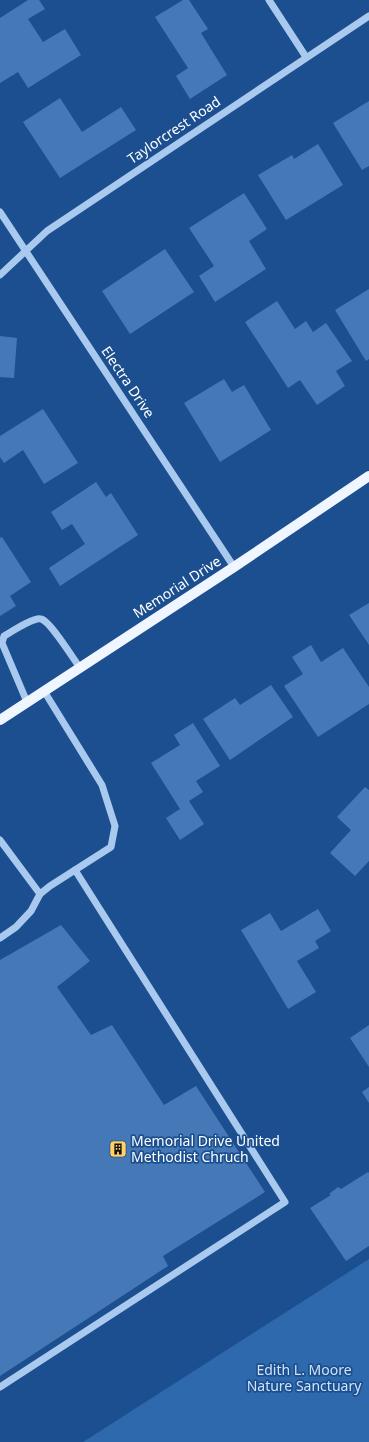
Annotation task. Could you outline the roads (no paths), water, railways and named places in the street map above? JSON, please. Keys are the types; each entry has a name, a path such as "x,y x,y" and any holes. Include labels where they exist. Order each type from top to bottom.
{"main road":[{"name":"Memorial Drive","path":"0,720 234,567 369,476"}],"street":[{"path":"269,0 306,58"},
{"name":"Taylorcrest Road","path":"0,275 47,231 369,16"},
{"name":"Electra Drive","path":"0,212 234,567"},
{"path":"27,702 2,643 4,636 37,619 42,619 50,624 80,668"},
{"path":"0,938 16,927 31,911 40,894 111,847 115,826 102,785 44,691"},
{"path":"0,840 40,894"},
{"path":"0,1387 285,1202 75,870"}],"place":[{"name":"Memorial Drive United Methodist Chruch","path":"118,1149"}],"park label":[{"name":"Edith L. Moore Nature Sanctuary","path":"304,1378"}]}
